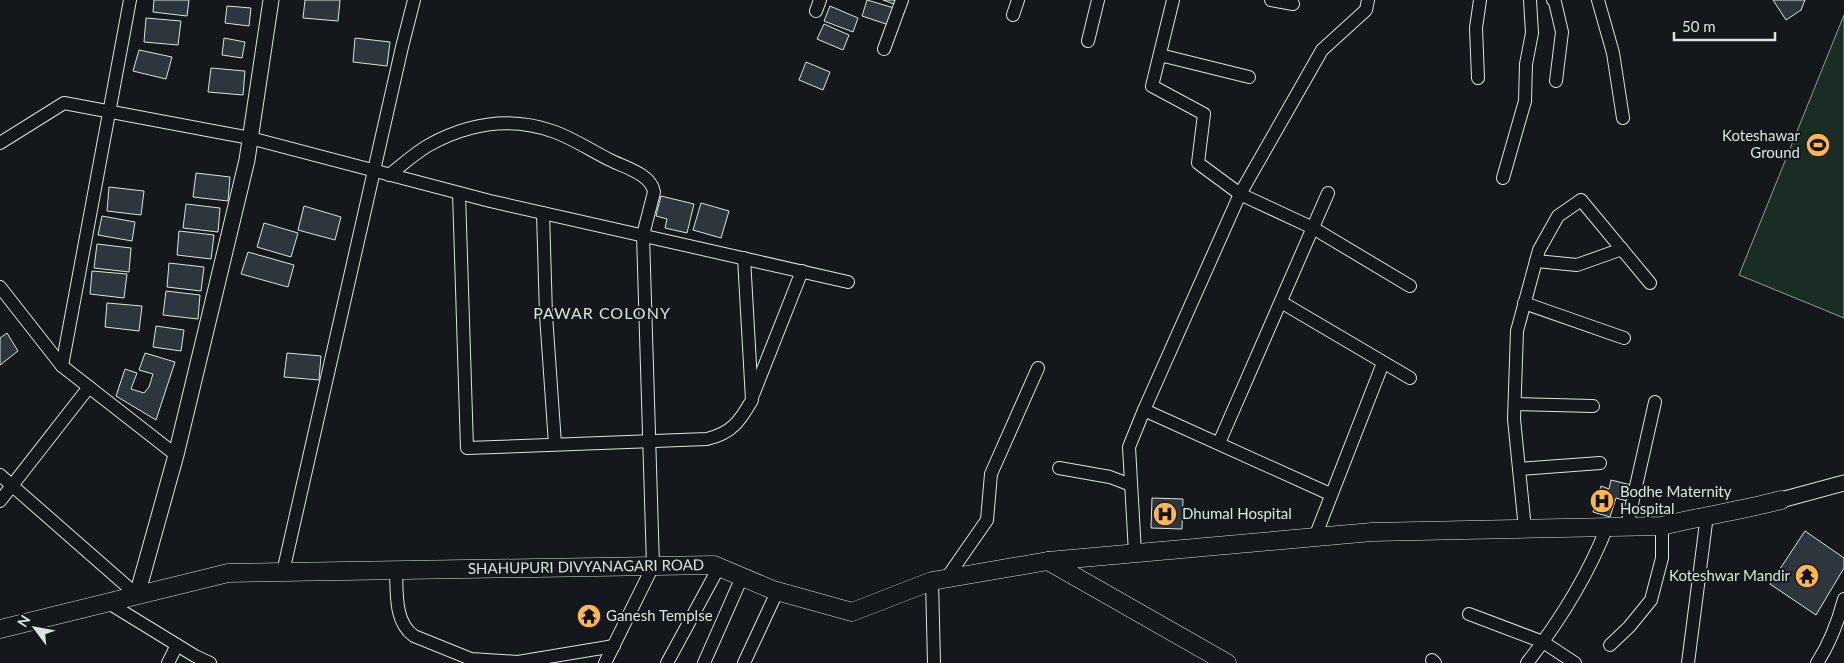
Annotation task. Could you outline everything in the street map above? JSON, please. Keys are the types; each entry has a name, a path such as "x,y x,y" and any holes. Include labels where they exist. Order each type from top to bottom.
{"main road":[{"name":"SHAHUPURI DIVYANAGARI ROAD","path":"0,629 228,573 714,565 777,592 852,612 939,580 1048,561 1372,532 1662,526 1707,515 1746,510 1781,500"},
{"path":"1048,561 1227,663"}],"street":[{"path":"62,366 130,0"},
{"path":"0,475 137,595 176,455 247,160 271,0"},
{"path":"282,572 414,0"},
{"path":"884,49 902,0"},
{"path":"1013,15 1018,0"},
{"path":"1088,41 1098,0"},
{"path":"1173,0 1152,86 1204,114 1198,163 1240,194 1313,228 1410,286"},
{"path":"1271,0 1293,4"},
{"path":"1135,553 1129,447 1144,410 1240,194 1322,50 1366,10 1368,0"},
{"path":"1478,78 1476,28 1480,0"},
{"path":"1503,178 1525,100 1526,64 1532,33 1530,0"},
{"path":"1553,0 1562,32 1556,81"},
{"path":"1598,0 1613,53 1623,118"},
{"path":"1160,54 1249,77"},
{"path":"0,143 64,103 250,138 459,193 848,282"},
{"path":"389,175 428,146 467,128 493,122 525,124 555,132 649,180 653,186 654,192 643,236 653,566 605,663"},
{"path":"459,193 467,448 708,439 720,436 731,429 743,415 752,400 802,271"},
{"path":"1219,443 1328,193"},
{"path":"1525,529 1514,419 1517,331 1539,250 1558,216 1581,200 1650,283"},
{"path":"543,213 546,315 555,444"},
{"path":"1536,261 1577,265 1622,249"},
{"path":"744,258 752,400"},
{"path":"0,287 62,366 176,455"},
{"path":"1281,302 1410,378"},
{"path":"1524,303 1624,338"},
{"path":"1315,537 1330,494 1383,363"},
{"path":"934,663 939,580 987,520 991,474 1038,368"},
{"path":"0,501 89,386"},
{"path":"1627,526 1656,402"},
{"path":"1514,404 1593,406"},
{"path":"1144,410 1330,494"},
{"path":"1519,469 1600,463"},
{"path":"1059,468 1110,477 1131,485"},
{"path":"1781,500 1844,483"},
{"path":"1688,663 1707,515"},
{"path":"1610,645 1629,627 1651,600 1662,558 1662,526"},
{"path":"1526,663 1543,642 1577,588 1607,527"},
{"path":"667,663 719,567"},
{"path":"396,570 402,622 407,631 414,636 474,661 518,662 614,646"},
{"path":"704,663 742,577"},
{"path":"744,663 777,592"},
{"path":"1817,663 1841,624 1844,599"},
{"path":"107,602 210,663"},
{"path":"1469,614 1543,642 1575,663"},
{"path":"168,663 177,645"}],"green space":[{"name":"Koteshawar Ground","path":"1844,15 1844,318 1739,275"}],"building":[{"path":"154,0 189,0 187,16 153,12"},
{"path":"305,0 340,0 338,21 303,18"},
{"path":"867,0 894,8 889,25 862,16"},
{"path":"883,0 895,0 894,4"},
{"path":"1773,0 1805,0 1801,10 1786,20"},
{"path":"227,6 251,8 249,26 225,23"},
{"path":"830,6 858,18 853,32 824,21"},
{"path":"146,18 181,21 178,45 144,42"},
{"path":"824,24 849,35 843,50 817,39"},
{"path":"224,38 245,42 242,58 222,55"},
{"path":"355,38 390,42 387,66 353,62"},
{"path":"139,50 172,57 166,79 133,71"},
{"path":"806,62 830,72 823,90 799,80"},
{"path":"211,68 245,71 243,95 208,92"},
{"path":"196,173 230,177 228,201 193,197"},
{"path":"109,187 144,191 141,215 107,211"},
{"path":"661,196 694,204 687,233 665,228 667,219 656,216"},
{"path":"701,203 729,211 721,238 693,230"},
{"path":"186,204 220,208 218,232 183,228"},
{"path":"304,206 341,217 335,240 298,230"},
{"path":"102,216 135,222 132,241 98,235"},
{"path":"264,223 298,233 291,257 257,247"},
{"path":"179,231 214,235 211,259 177,255"},
{"path":"97,244 131,248 129,272 94,268"},
{"path":"248,252 294,265 288,287 241,274"},
{"path":"169,263 204,267 201,291 167,287"},
{"path":"92,271 127,274 124,298 90,294"},
{"path":"166,291 200,295 198,319 163,315"},
{"path":"107,303 142,306 139,331 105,327"},
{"path":"156,326 184,330 181,351 153,347"},
{"path":"7,333 18,351 0,365 0,338"},
{"path":"145,353 175,362 156,420 116,396 125,369 137,373 131,389 144,393 149,387 153,374 139,370"},
{"path":"287,353 321,356 319,380 284,377"},
{"path":"1611,480 1635,486 1631,502 1616,498 1610,517 1593,512 1601,486 1609,489"},
{"path":"1152,498 1183,499 1182,529 1151,528"},
{"name":"Koteshwar Mandir","path":"1805,531 1844,558 1844,568 1816,615 1770,584"}],"place":[{"name":"Koteshawar Ground","path":"1818,145"},
{"name":"Bodhe Maternity Hospital","path":"1602,501"},
{"name":"Dhumal Hospital","path":"1165,514"},
{"name":"Koteshwar Mandir","path":"1807,576"},
{"name":"Ganesh Templse","path":"589,616"}],"district":[{"name":"PAWAR COLONY","path":"602,313"}]}
